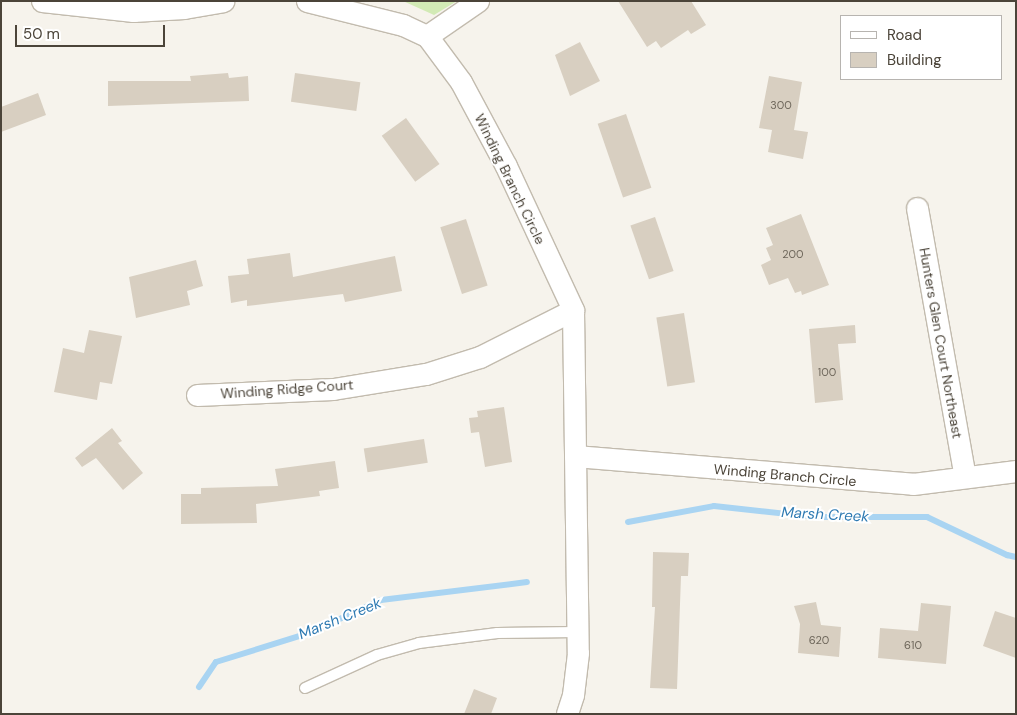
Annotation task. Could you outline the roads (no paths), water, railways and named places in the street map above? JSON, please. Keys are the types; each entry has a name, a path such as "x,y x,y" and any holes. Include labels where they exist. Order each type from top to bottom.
{"street":[{"path":"42,1 133,11 184,8 223,1"},
{"name":"Winding Branch Circle","path":"307,1 403,24 427,36 466,90 506,166 573,310 577,632 573,695 567,714"},
{"path":"427,36 478,1"},
{"name":"Hunters Glen Court Northeast","path":"917,208 965,477"},
{"name":"Winding Ridge Court","path":"196,395 333,389 426,374 480,357 573,310"},
{"name":"Winding Branch Circle","path":"575,456 913,484 1016,471"}],"lane":[{"path":"304,688 377,655 419,643 497,633 577,632"}],"waterway":[{"name":"Marsh Creek","path":"628,522 714,506 816,517 927,517 1007,555 1016,557"},
{"name":"Marsh Creek","path":"199,687 216,662 309,633 381,600 527,582"}]}
